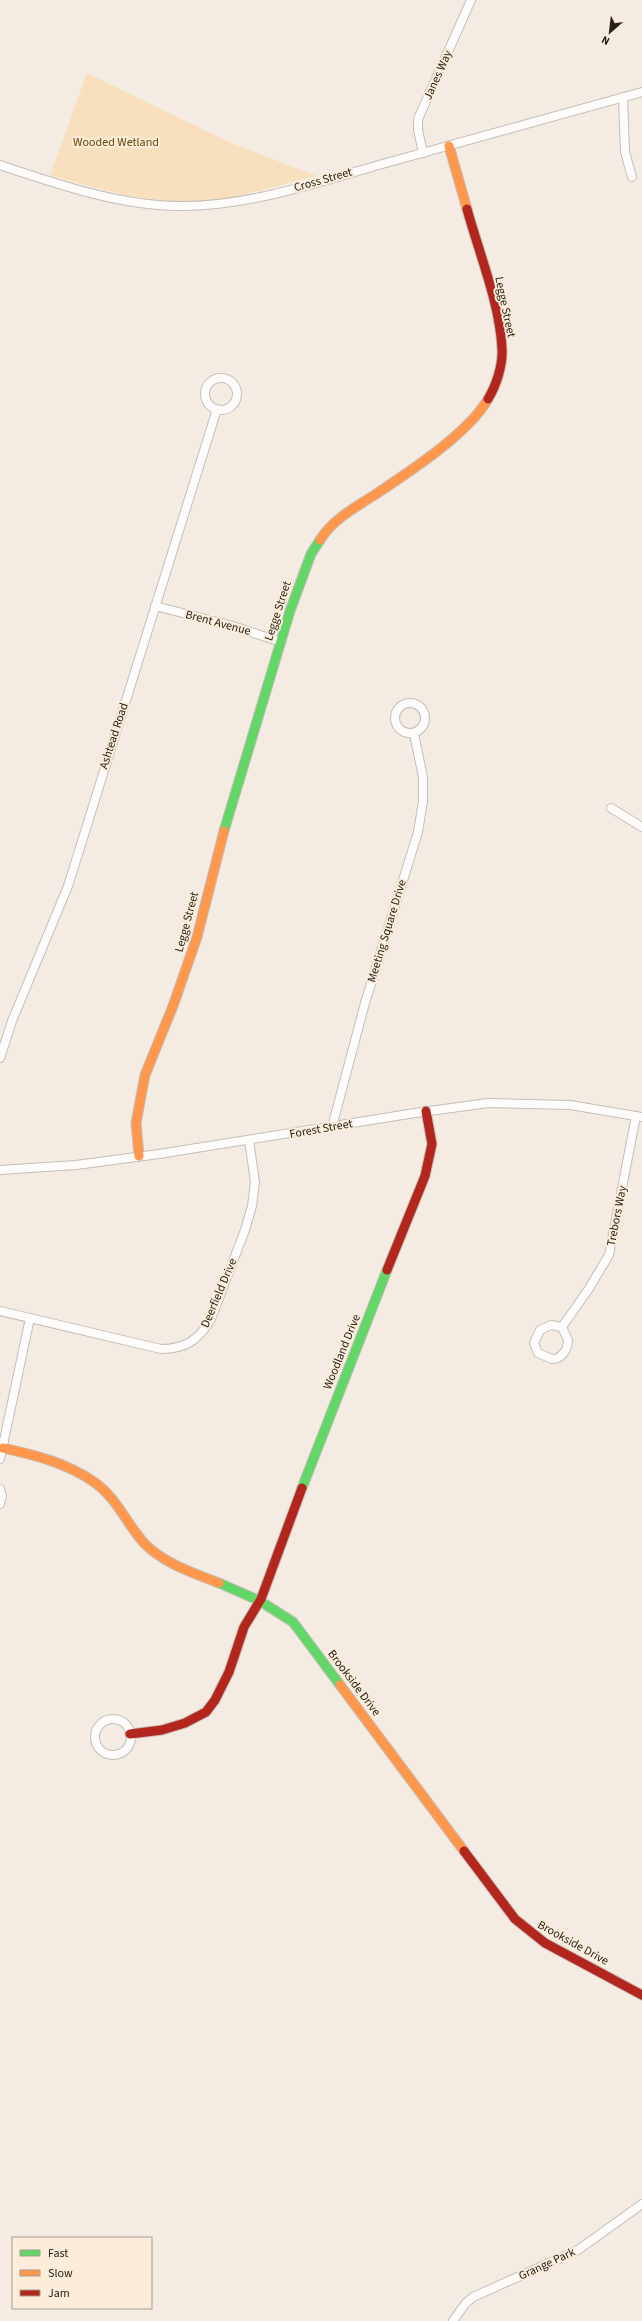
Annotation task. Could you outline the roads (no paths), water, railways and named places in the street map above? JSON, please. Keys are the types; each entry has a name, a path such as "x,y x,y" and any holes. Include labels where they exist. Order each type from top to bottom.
{"street":[{"name":"Janes Way","path":"423,153 418,130 418,119 471,0"},
{"name":"Cross Street","path":"0,165 48,181 110,197 154,204 198,206 236,201 291,190 642,92"},
{"path":"623,97 625,152 632,177"},
{"name":"Legge Street","path":"139,1156 136,1123 145,1075 173,1006 195,943 229,810 280,642 303,572 314,548 323,535 342,516 459,434 482,410 494,389 502,351 498,319 449,146"},
{"name":"Ashtead Road","path":"0,1058 12,1021 68,886 217,409"},
{"name":"Brent Avenue","path":"155,606 233,626 280,642"},
{"name":"Meeting Square Drive","path":"332,1127 363,1009 418,832 423,789 421,765 414,734"},
{"path":"611,808 642,826"},
{"name":"Forest Street","path":"0,1170 76,1165 249,1140 426,1111 488,1103 528,1103 592,1108 639,1117"},
{"name":"Woodland Drive","path":"130,1734 164,1730 194,1720 208,1708 222,1690 250,1615 261,1599 332,1407 425,1176 432,1144 426,1111"},
{"name":"Trebors Way","path":"562,1327 593,1283 610,1250 639,1117"},
{"name":"Deerfield Drive","path":"0,1311 161,1349 182,1347 194,1341 204,1331 211,1319 249,1218 255,1182 249,1140"},
{"path":"0,1459 30,1318"},
{"path":"551,1325 562,1327 568,1340 567,1348 562,1354 552,1359 535,1350 535,1340 540,1330 551,1325"},
{"name":"Brookside Drive","path":"3,1448 43,1457 89,1478 112,1497 144,1543 157,1555 186,1569 261,1599 288,1617 301,1631 515,1919 545,1943 642,1995"},
{"path":"0,1489 2,1496 0,1504"},
{"path":"108,1720 120,1721 128,1728 130,1734 129,1746 120,1754 108,1755 99,1749 96,1744 97,1729 108,1720"},
{"name":"Grange Park","path":"453,2321 465,2304 473,2297 578,2250 642,2204"}],"park label":[{"name":"Wooded Wetland","path":"116,142"}]}
